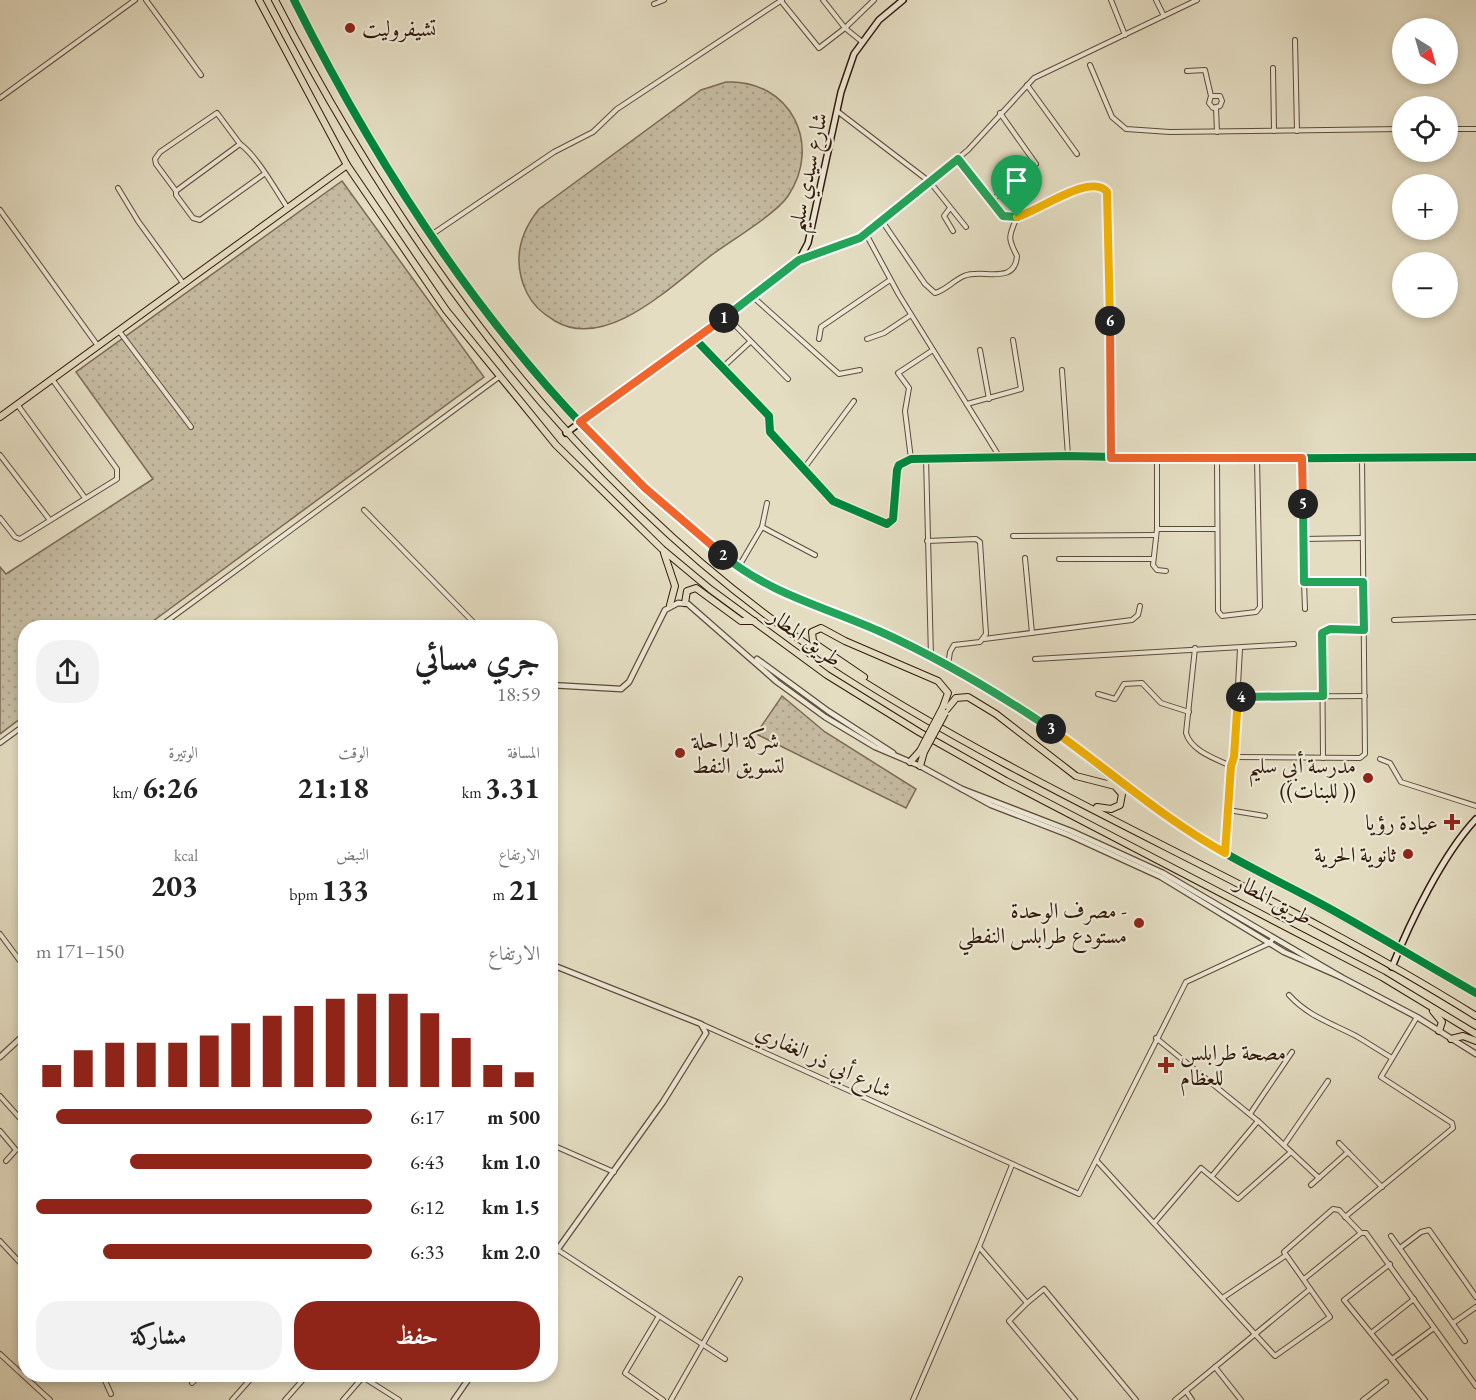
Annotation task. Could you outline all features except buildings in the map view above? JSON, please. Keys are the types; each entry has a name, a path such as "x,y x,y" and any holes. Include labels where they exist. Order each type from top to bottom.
{"main road":[{"name":"طريق المطار","path":"259,0 347,165 446,310 499,377 584,474 662,549 827,675 919,732 1006,781 1382,977 1476,1034"},
{"name":"طريق المطار","path":"275,0 384,192 462,305 566,433 638,506 706,568 789,631 891,698 1026,775 1088,804 1392,967 1476,1016"},
{"name":"شارع سيدي سليم","path":"566,433 799,260 808,243 846,74 861,41 879,20 903,0"},
{"path":"0,417 347,165"},
{"path":"662,549 675,586 670,605"},
{"path":"684,603 687,591 696,588 741,621 754,621"},
{"path":"891,698 817,645 813,641 812,632 821,628 827,630 845,641 938,681 948,693 945,708 922,752 920,766"},
{"path":"945,708 956,698 968,698 996,714 1076,776 1109,784 1122,794 1120,805 1111,809 1088,804"},
{"path":"910,762 922,752"},
{"path":"1109,784 1114,777"},
{"path":"1392,967 1399,949 1454,846 1476,819"},
{"path":"1421,1001 1441,1020 1442,1026 1439,1031"},
{"path":"1451,1039 1463,1036 1476,1041"}],"street":[{"path":"0,98 135,0"},
{"path":"146,0 201,75"},
{"path":"294,0 363,126 431,234 509,341 580,422 645,488 738,568 770,587 879,632 948,665 1034,717 1198,838 1476,993"},
{"path":"654,4 664,0"},
{"path":"823,0 845,28 861,41"},
{"path":"431,234 564,146 593,132 617,109 781,1 817,47 823,47 874,0"},
{"path":"1111,0 1125,35"},
{"path":"1156,0 1164,16"},
{"path":"799,260 866,234 958,159 1027,85 1044,74 1197,0"},
{"path":"1294,40 1297,131"},
{"path":"1090,65 1112,117 1126,129 1217,132 1392,129"},
{"path":"1273,68 1274,131"},
{"path":"1187,71 1205,70 1211,96 1209,103 1216,108"},
{"path":"1027,85 1077,154"},
{"path":"1211,96 1216,94 1222,99 1221,105 1216,108"},
{"path":"1216,108 1217,132"},
{"path":"837,111 930,182 966,227"},
{"path":"264,174 200,220 193,218 177,197 176,191 156,164 155,159 160,152 217,113 264,174 287,207"},
{"path":"1000,113 1035,164"},
{"path":"1458,129 1476,129"},
{"path":"176,191 240,144"},
{"path":"958,159 1003,216 1017,217 1082,186 1099,185 1107,192 1111,458"},
{"path":"991,200 1035,172"},
{"path":"118,188 138,221 184,284"},
{"path":"950,208 944,216 952,231"},
{"path":"0,210 98,346"},
{"path":"882,221 925,284 935,292 965,275 998,275 1012,267 1017,256 1009,243 1009,237 1017,217"},
{"path":"866,234 911,315 1000,457"},
{"path":"819,339 821,327 890,280"},
{"path":"752,296 839,374 860,370"},
{"path":"867,339 884,333 911,315"},
{"path":"726,316 788,379"},
{"path":"119,331 190,427"},
{"path":"695,339 768,416 770,432 805,467 835,503 890,524 897,470 899,465 911,459 1068,456 1156,459 1476,457"},
{"path":"967,404 1021,389 1013,339"},
{"path":"723,367 750,342"},
{"path":"980,350 989,399"},
{"path":"911,459 905,411 909,388 897,373 933,351"},
{"path":"1062,370 1068,456"},
{"path":"169,620 499,377"},
{"path":"0,518 15,537 20,539 117,479 118,473 52,379"},
{"path":"805,467 854,401"},
{"path":"17,404 85,498"},
{"path":"0,455 49,519"},
{"path":"926,458 931,657"},
{"path":"1217,459 1219,615 1256,612 1260,605 1257,458"},
{"path":"1302,458 1305,609"},
{"path":"1234,757 1360,758 1365,754 1362,458"},
{"path":"1156,459 1157,532 1153,559 1155,569 1166,571"},
{"path":"738,568 762,526 767,503"},
{"path":"364,510 471,620"},
{"path":"762,526 815,555"},
{"path":"1013,536 1217,529"},
{"path":"1303,539 1362,538"},
{"path":"927,541 976,539 980,542 984,639"},
{"path":"1025,558 1032,633"},
{"path":"1059,559 1153,559"},
{"path":"1304,582 1363,582"},
{"path":"558,685 621,689 628,682 660,618 670,605 684,603 694,608 735,644 828,711 901,758 920,766 991,806 1070,833 1163,873 1212,899 1341,977 1417,1017 1476,1054"},
{"path":"948,665 950,652 954,645 1132,620 1138,615 1140,606"},
{"path":"1394,620 1476,617"},
{"path":"1323,758 1322,633 1330,629 1364,630"},
{"path":"1035,659 1195,648 1240,649 1294,644"},
{"path":"1195,648 1188,739 1207,754 1231,766"},
{"path":"1225,853 1231,766 1234,757 1240,649"},
{"path":"1098,694 1115,699 1124,684 1142,683 1161,703 1189,712"},
{"path":"1238,697 1365,696"},
{"path":"0,743 18,730"},
{"path":"1380,759 1390,763 1401,782 1476,806"},
{"path":"1228,810 1265,816"},
{"path":"1070,833 1161,877 1270,943 1341,977"},
{"path":"0,934 18,958"},
{"path":"1274,938 1270,943 1186,982 1156,1037 1097,1161 1224,1297 1272,1354 1278,1356 1329,1318 1329,1313 1286,1256 1285,1249 1333,1209 1339,1210 1361,1233 1366,1233 1476,1386"},
{"name":"شارع أبي ذر الغفاري","path":"558,967 701,1023 1079,1194 1097,1161"},
{"path":"1289,994 1300,1007 1314,1017 1357,1036 1392,1058"},
{"path":"1345,1217 1453,1125 1383,1080 1381,1075 1417,1017"},
{"path":"701,1023 705,1032 704,1036 615,1172 558,1250 702,1347 725,1359"},
{"path":"1156,1037 1250,1114 1319,1178"},
{"path":"0,1057 18,1040"},
{"path":"1250,1114 1292,1052"},
{"path":"1284,1145 1328,1081"},
{"path":"0,1096 18,1116"},
{"path":"1212,1176 1258,1121"},
{"path":"0,1131 16,1150 6,1161"},
{"path":"1340,1143 1382,1187"},
{"path":"558,1147 615,1172"},
{"path":"1154,1223 1202,1168 1238,1199 1291,1152"},
{"path":"1311,1185 1348,1152"},
{"path":"913,1400 1012,1165"},
{"path":"1400,1248 1421,1232 1429,1230 1476,1297"},
{"path":"1304,1279 1361,1233"},
{"path":"1391,1236 1465,1341"},
{"path":"0,1242 18,1261"},
{"path":"979,1247 1028,1303"},
{"path":"1224,1297 1286,1256"},
{"path":"1390,1264 1344,1300 1425,1400"},
{"path":"671,1400 740,1279"},
{"path":"1075,1400 1009,1321 1044,1289 1137,1400"},
{"path":"1175,1400 1311,1289"},
{"path":"1371,1333 1414,1299"},
{"path":"1453,1323 1476,1307"},
{"path":"659,1317 625,1373 663,1400"},
{"path":"1392,1359 1434,1328"},
{"path":"0,1354 18,1371"},
{"path":"1215,1367 1241,1400"},
{"path":"30,1382 50,1400"},
{"path":"106,1382 111,1394"},
{"path":"232,1400 248,1382"},
{"path":"285,1400 301,1382"},
{"path":"343,1400 356,1382"},
{"path":"371,1382 395,1399"},
{"path":"454,1400 466,1382"},
{"path":"1363,1400 1386,1383"},
{"path":"1186,1391 1192,1400"}],"shaded area":[{"path":"726,82 748,84 768,91 783,103 794,118 801,136 802,156 798,176 788,196 764,219 713,254 659,297 617,321 596,328 575,328 555,321 542,312 532,302 522,282 519,259 522,238 539,209 701,90"},
{"path":"342,181 484,377 154,620 18,620 18,720 0,734 0,567 6,574 153,479 76,372"},
{"path":"782,696 825,732 916,789 906,808 756,734"}],"cycle path":[{"path":"294,0 371,141 459,276 508,340 560,401 616,460 720,554 738,569 772,588 886,635 975,681 1045,726 1146,803 1199,838 1344,917 1476,993"},
{"path":"695,339 769,416 770,432 833,501 887,524 893,519 897,470 899,465 911,459 1068,456 1217,459 1476,457"}],"place":[{"name":"تشيفروليت","path":"350,28"},
{"name":"شركة الراحلة لتسويق النفط","path":"680,753"},
{"name":"مدرسة أبي سليم ((للبنات ))","path":"1368,778"},
{"name":"عيادة رؤيا","path":"1452,822"},
{"name":"ثانوية الحرية","path":"1408,854"},
{"name":"مصرف الوحدة - مستودع طرابلس النفطي","path":"1139,923"},
{"name":"مصحة طرابلس للعظام","path":"1166,1065"}],"route":[{"path":"958,159 1003,216 1017,217 1082,186 1099,185 1107,192 1110,236 1111,458 1302,458 1304,582 1363,582 1364,630 1330,629 1322,633 1323,696 1238,697 1225,853 1198,838 1149,803 1052,729 948,665 879,632 770,587 745,574 645,488 607,452 580,422 799,260 848,243 866,234 958,159"}]}
